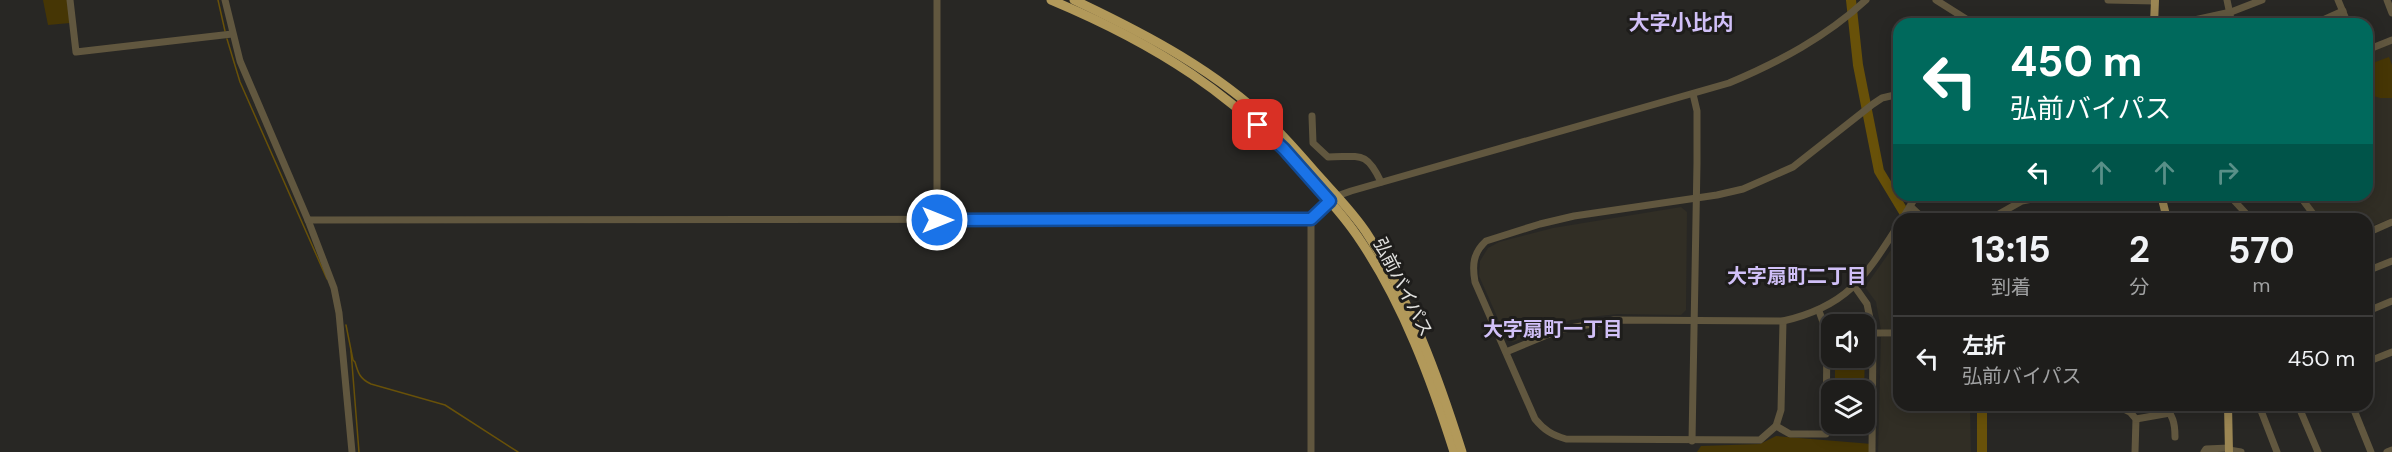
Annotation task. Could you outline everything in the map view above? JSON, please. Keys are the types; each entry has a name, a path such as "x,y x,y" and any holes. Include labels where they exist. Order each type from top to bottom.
{"highway":[{"name":"弘前バイパス","path":"1051,0 1125,33 1204,81 1275,141 1365,231 1411,314 1430,359 1462,452"},
{"name":"弘前バイパス","path":"1074,0 1158,42 1226,88 1276,129 1334,199 1360,239 1397,306 1422,361 1454,452"}],"main road":[{"path":"2154,18 2155,1"},
{"path":"2228,411 2229,450"}],"street":[{"path":"70,0 76,52 232,34"},
{"path":"225,0 232,34 248,80 308,220 336,297 352,452"},
{"path":"937,0 937,220"},
{"path":"308,220 1311,219 1334,199 1381,182 1729,83 1773,64 1848,16 1866,0"},
{"path":"1936,0 1964,18"},
{"path":"2108,0 2155,1"},
{"path":"2228,0 2232,18"},
{"path":"2204,18 2231,12 2262,0"},
{"path":"2338,0 2346,18"},
{"path":"2387,0 2392,13"},
{"path":"2327,18 2343,11"},
{"path":"2373,48 2392,40"},
{"path":"1692,441 1697,111 1693,94"},
{"path":"1783,321 1781,410 1776,426 1760,440 1752,442 1566,439 1553,436 1541,428 1535,419 1475,282 1474,260 1480,246 1486,241 1540,224 1574,216 1743,189 1780,174 1804,159 1873,104 1882,98 1893,95"},
{"path":"1312,116 1313,144 1328,158 1362,157 1373,164 1381,182"},
{"path":"1906,213 1914,201"},
{"path":"2001,213 2022,201"},
{"path":"2234,201 2246,213"},
{"path":"1909,209 1915,213"},
{"path":"1311,219 1311,452"},
{"path":"2373,230 2392,222"},
{"path":"1506,352 1544,335 1578,325 1614,320 1783,321 1819,311 1855,287 1870,269 1893,233"},
{"path":"2373,269 2392,261"},
{"path":"1855,287 1867,304 1869,314"},
{"path":"2373,308 2392,301"},
{"path":"1776,426 1790,434 1826,434 1827,333 1819,311"},
{"path":"1875,333 1893,333"},
{"path":"2373,360 2392,352"},
{"path":"1872,452 1873,368"},
{"path":"2128,411 2136,419 2135,452"},
{"path":"2261,411 2277,452"},
{"path":"2301,411 2318,452"},
{"path":"2354,411 2371,452"},
{"path":"2136,419 2170,413 2175,423 2175,437"},
{"path":"2204,452 2206,448 2241,452"},
{"path":"2387,452 2392,450"}],"shaded area":[{"path":"43,0 67,0 70,23 48,25"},
{"path":"2392,43 2392,218 2373,226 2373,213 2316,213 2306,201 2373,201 2373,51"},
{"path":"2389,57 2392,65 2392,98 2373,96 2373,63"},
{"path":"1681,207 1687,212 1686,310 1681,315 1599,316 1571,320 1513,342 1507,339 1479,276 1480,261 1488,248 1499,242 1553,228"},
{"path":"1893,247 1893,330 1881,330 1876,302 1865,287"},
{"path":"1881,337 1893,337 1893,411 1970,411 1971,452 1878,452"},
{"path":"1835,368 1865,368 1864,380 1835,380"},
{"path":"1776,436 1872,444 1872,452 1697,452 1701,446 1760,444"}],"waterway":[{"path":"218,0 225,31"},
{"path":"1851,0 1858,65 1879,171 1893,194"},
{"path":"227,39 240,82 327,279"},
{"path":"1897,201 1904,213"},
{"path":"346,325 353,360 364,380 445,405 518,452"},
{"path":"351,351 359,452"},
{"path":"1982,411 1982,452"}],"district":[{"name":"大字小比内","path":"1681,23"},
{"name":"大字扇町二丁目","path":"1797,276"},
{"name":"大字扇町一丁目","path":"1553,329"}],"route":[{"path":"937,220 1311,219 1330,201 1284,149 1258,125"}]}
